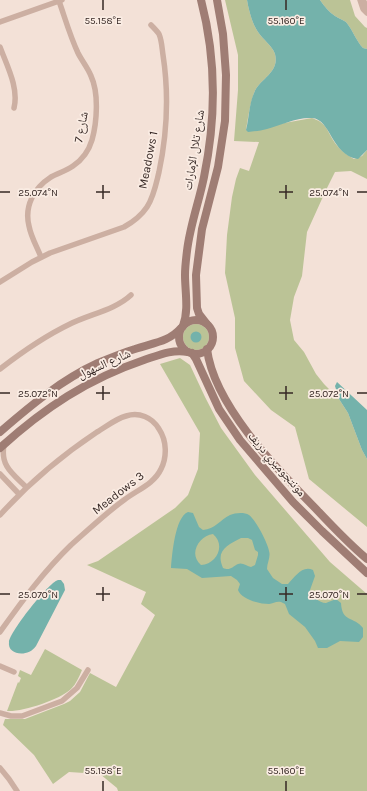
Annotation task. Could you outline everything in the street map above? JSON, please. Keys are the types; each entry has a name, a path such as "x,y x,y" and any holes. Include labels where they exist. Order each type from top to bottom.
{"main road":[{"name":"شارع تلال الإمارات","path":"182,327 186,309 185,275 187,250 191,227 204,177 212,118 212,75 206,18 201,0"},
{"name":"شارع تلال الإمارات","path":"206,323 202,319 197,308 196,275 202,229 218,167 225,121 226,75 223,34 218,0"},
{"path":"194,320 206,323 210,327 213,336 211,345 208,349 200,353 190,353 182,346 180,341 180,332 182,327 186,323 194,320"},
{"name":"شارع السهول","path":"0,432 41,398 78,374 116,356 167,339 177,333 182,327"},
{"name":"مونتجوميري دريف","path":"208,349 210,363 220,388 237,418 300,494 367,559"},
{"name":"شارع السهول","path":"2,446 59,400 98,378 119,368 167,352 178,351 190,353"},
{"name":"مونتجوميري دريف","path":"190,353 196,359 219,409 240,440 293,502 367,573"}],"street":[{"path":"362,0 367,8"},
{"path":"362,0 363,9 367,13"},
{"path":"0,22 60,1"},
{"name":"شارع 7","path":"41,257 27,219 30,202 39,187 45,181 73,167 86,152 93,134 96,100 92,77 79,54 60,1"},
{"name":"Meadows 1","path":"0,282 41,257 124,227 134,221 147,206 152,197 163,150 166,102 165,69 161,41 157,30 151,25"},
{"path":"0,48 15,92 14,108"},
{"path":"0,369 57,330 84,317 118,304 131,295"},
{"name":"Meadows 3","path":"0,515 26,487 76,447 122,417 136,414 146,416 156,424 162,434 166,451 161,470 155,478 124,500 70,546 35,584 0,632"},
{"path":"2,446 2,455 5,466 26,487"},
{"path":"5,466 0,473 20,494"},
{"path":"0,666 14,672"},
{"path":"0,713 11,716 22,716 62,701 77,688 88,670"},
{"path":"0,768 17,791"}],"green space":[{"path":"225,0 247,0 251,17 256,28 275,54 275,66 254,93 246,130 312,118 323,124 337,146 354,159 362,156 367,150 367,179 351,171 335,172 326,190 307,232 302,276 294,297 290,320 294,340 304,352 316,374 339,399 348,413 367,459 367,527 309,479 295,427 271,410 244,381 235,348 235,318 225,273 227,235 236,179 240,168 249,171 259,142 234,141 238,90 238,55"},
{"path":"320,0 350,0 355,16 367,28 367,49 363,48 356,39 351,28 346,22 331,13"},
{"path":"196,324 206,327 209,337 206,347 196,350 186,347 183,337 186,327"},
{"path":"180,358 190,365 221,428 255,475 330,562 367,594 367,791 118,791 117,788 100,774 69,772 53,784 34,755 3,725 5,719 25,719 70,701 80,692 90,673 116,687 155,615 141,604 146,592 87,565 98,561 175,508 188,495 198,469 200,433 160,364"},
{"path":"45,649 82,670 76,683 71,689 50,701 22,710 7,711 21,678 18,676 20,670 31,675"}],"water":[{"path":"247,0 320,0 331,13 346,22 363,48 367,49 367,150 358,159 349,156 342,151 323,124 312,118 295,120 262,130 248,132 246,130 254,93 272,71 276,61 274,51 260,35 254,25"},
{"path":"196,331 200,333 202,337 200,341 196,343 192,341 190,337 192,333"},
{"path":"337,382 367,410 367,459 348,413 339,399 335,386"},
{"path":"188,512 193,513 199,527 203,530 211,528 232,514 242,513 252,517 268,547 269,558 267,569 273,578 282,584 288,584 302,570 313,570 315,576 310,590 312,595 323,603 336,599 341,603 346,617 360,624 363,628 363,637 359,642 340,641 327,648 318,648 305,627 289,614 285,604 276,602 265,604 246,598 238,590 240,584 231,576 202,578 187,569 171,568 177,528 184,515","holes":["213,534 219,543 218,553 215,558 207,564 201,565 197,561 195,551 203,538","241,538 248,538 252,540 255,550 258,552 255,565 251,567 240,564 229,569 223,568 221,562 222,552 227,546"]},
{"path":"58,580 61,580 64,584 65,590 36,646 32,650 23,653 11,650 9,642 22,619 38,598"}]}
